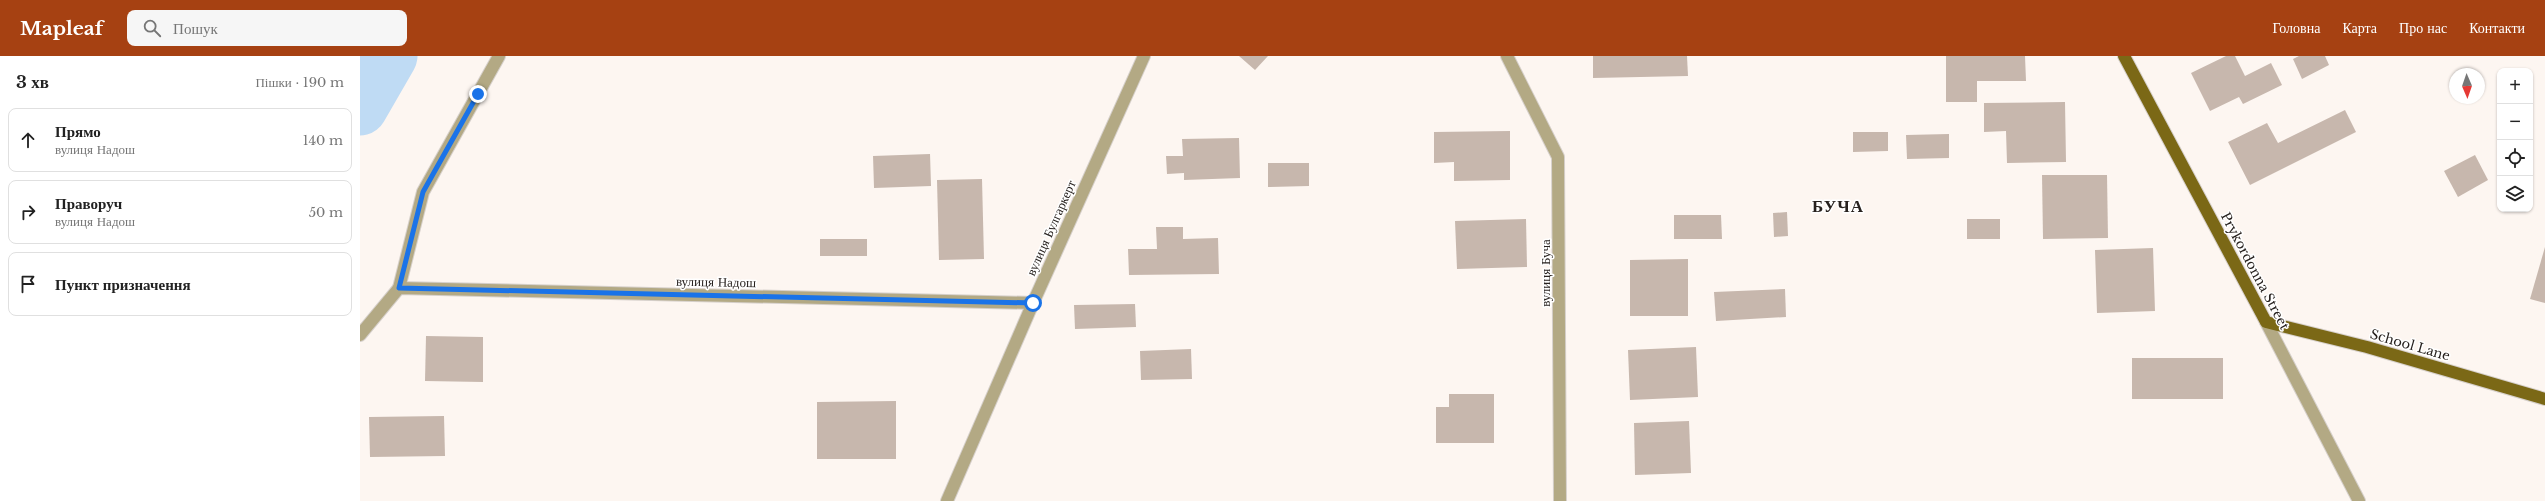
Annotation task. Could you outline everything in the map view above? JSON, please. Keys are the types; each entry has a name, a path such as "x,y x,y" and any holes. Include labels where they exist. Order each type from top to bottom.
{"main road":[{"name":"Prykordonna Street","path":"2124,56 2266,322"},
{"name":"School Lane","path":"2266,322 2367,347 2545,399"}],"street":[{"path":"360,335 399,288 423,192 499,56"},
{"name":"вулиця Булгаркерт","path":"947,501 1033,303 1144,56"},
{"name":"вулиця Буча","path":"1507,56 1558,157 1560,501"},
{"name":"вулиця Надош","path":"399,288 1033,303"},
{"name":"Prykordonna Street","path":"2266,322 2359,501"}],"building":[{"path":"1239,56 1268,56 1255,70"},
{"path":"1593,56 1687,56 1688,76 1593,78"},
{"path":"1946,56 2025,56 2026,81 1977,81 1977,102 1946,102"},
{"path":"2226,56 2235,56 2245,76 2271,63 2282,85 2243,104 2239,97 2210,111 2191,73"},
{"path":"2299,56 2325,56 2329,65 2302,79 2293,59"},
{"path":"2065,102 2066,162 2007,163 2006,131 1984,132 1984,103"},
{"path":"2345,110 2356,132 2250,185 2228,142 2267,123 2278,143"},
{"path":"1510,131 1510,180 1454,181 1454,162 1434,163 1434,132"},
{"path":"1853,132 1888,132 1888,151 1853,152"},
{"path":"1949,134 1949,158 1907,159 1906,135"},
{"path":"1239,138 1240,178 1184,180 1184,173 1167,174 1166,156 1183,156 1182,139"},
{"path":"930,154 931,186 874,188 873,156"},
{"path":"2475,155 2488,180 2458,197 2444,171"},
{"path":"1268,163 1309,163 1309,186 1268,187"},
{"path":"2042,175 2107,175 2108,238 2043,239"},
{"path":"982,179 984,259 939,260 937,180"},
{"path":"1787,212 1788,236 1774,237 1773,213"},
{"path":"1674,215 1721,215 1722,239 1674,239"},
{"path":"1526,219 1527,267 1457,269 1455,221"},
{"path":"1967,219 2000,219 2000,239 1967,239"},
{"path":"1156,227 1183,227 1183,239 1218,238 1219,274 1129,275 1128,249 1157,249"},
{"path":"820,239 867,239 867,256 820,256"},
{"path":"2545,247 2545,303 2530,299"},
{"path":"2153,248 2155,311 2097,313 2095,250"},
{"path":"1688,259 1688,316 1630,316 1630,260"},
{"path":"1785,289 1786,317 1716,321 1714,292"},
{"path":"1135,304 1136,327 1075,329 1074,305"},
{"path":"426,336 483,337 483,382 425,381"},
{"path":"1696,347 1698,397 1630,400 1628,350"},
{"path":"1191,349 1192,379 1141,380 1140,351"},
{"path":"2132,358 2223,358 2223,399 2132,399"},
{"path":"1449,394 1494,394 1494,443 1436,443 1436,407 1449,407"},
{"path":"896,401 896,459 817,459 817,402"},
{"path":"444,416 445,456 370,457 369,417"},
{"path":"1689,421 1691,473 1635,475 1634,423"}],"waterway":[{"path":"360,108 390,56"}],"district":[{"name":"БУЧА","path":"1838,206"}],"route":[{"path":"478,94 423,192 399,288 1033,303"}]}
